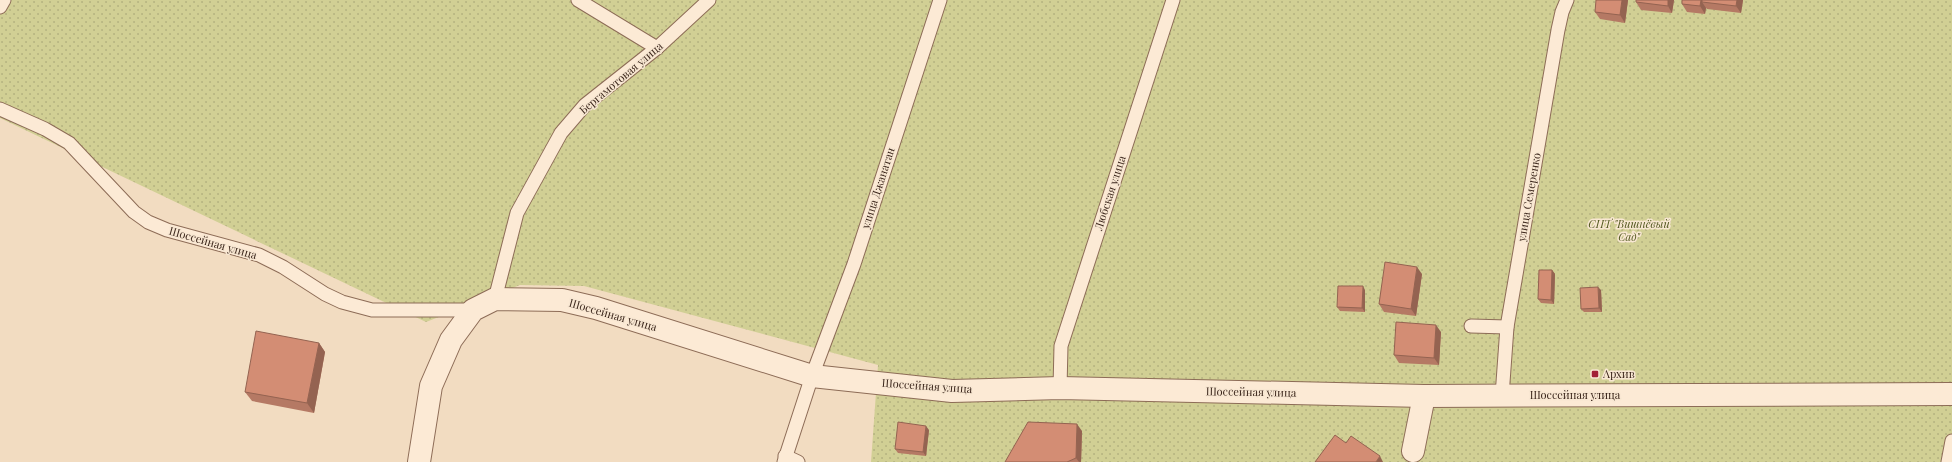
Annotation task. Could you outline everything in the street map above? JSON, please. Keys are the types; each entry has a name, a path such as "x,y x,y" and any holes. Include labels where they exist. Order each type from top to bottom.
{"street":[{"name":"Шоссейная улица","path":"473,310 495,299 536,298 562,300 596,308 812,376 952,391 1060,388 1424,396 1952,394"},
{"path":"419,462 431,386 451,340 473,310"},
{"path":"1411,458 1424,396"}],"lane":[{"path":"0,7 4,0"},
{"path":"578,0 657,48"},
{"name":"Бергамотовая улица","path":"495,299 518,213 561,133 585,105 657,48 709,0"},
{"name":"улица Джанатан","path":"784,459 812,376 854,264 940,0"},
{"name":"Любская улица","path":"1060,388 1061,346 1173,0"},
{"name":"улица Семеренко","path":"1502,396 1507,328 1558,30 1562,12 1567,0"},
{"name":"Шоссейная улица","path":"0,109 45,129 69,143 134,212 148,222 167,230 259,255 283,267 325,294 342,302 372,310 473,310"},
{"path":"1471,326 1507,328"},
{"path":"1948,462 1952,441"},
{"path":"784,459 798,462"}],"green space":[{"name":"СНТ \"Вишнёвый Сад\"","path":"0,0 1952,0 1952,462 871,462 878,365 584,286 520,285 426,322 0,118"}],"building":[{"path":"1596,0 1622,0 1620,15 1595,12"},
{"path":"1636,0 1668,0 1668,6 1636,2"},
{"path":"1682,0 1701,0 1700,6 1682,4"},
{"path":"1702,0 1737,0 1736,6 1702,2"},
{"path":"1385,262 1417,267 1411,309 1379,304"},
{"path":"1539,270 1552,270 1551,300 1538,299"},
{"path":"1338,286 1363,286 1362,308 1337,307"},
{"path":"1598,287 1599,308 1581,309 1580,288"},
{"path":"1396,322 1436,325 1434,358 1394,355"},
{"path":"256,331 319,343 307,403 245,392"},
{"path":"898,422 926,426 923,452 895,449"},
{"path":"1028,422 1077,424 1076,458 1067,462 1005,462"},
{"path":"1335,435 1346,443 1351,436 1380,456 1376,462 1315,462"}],"place":[{"name":"Архив","path":"1595,374"}]}
